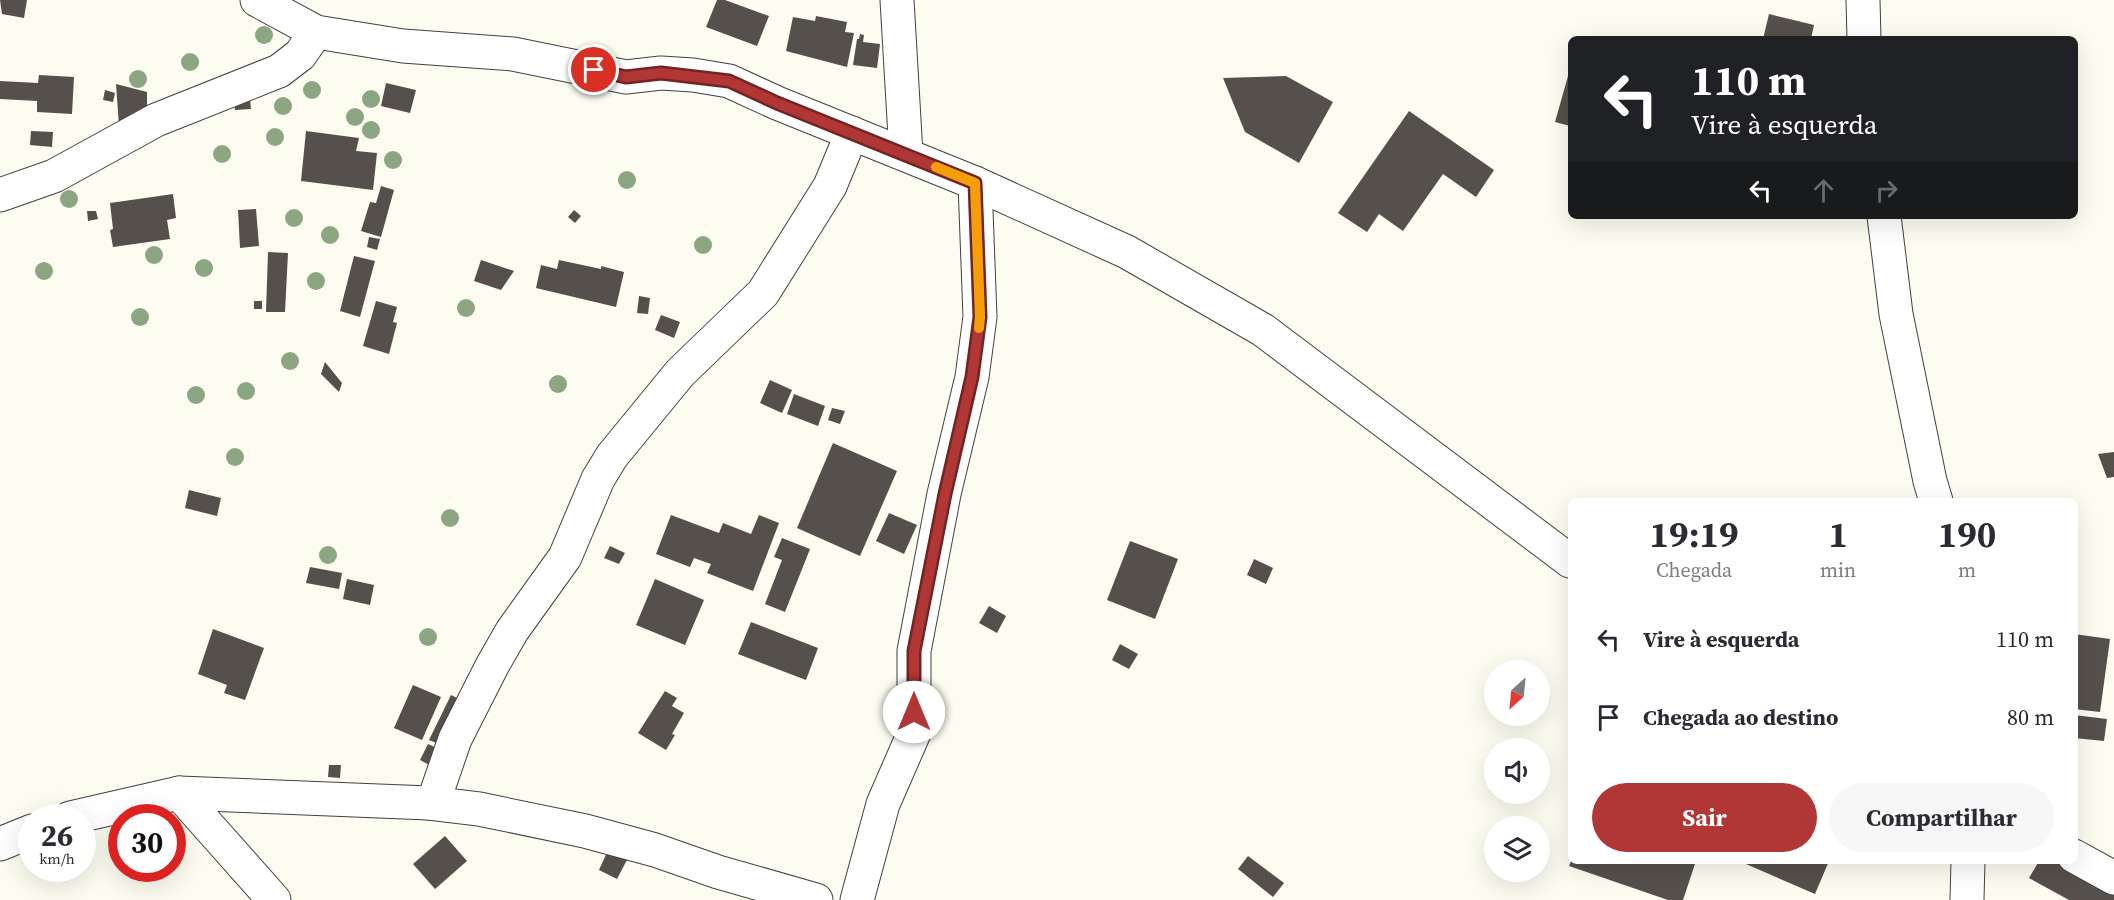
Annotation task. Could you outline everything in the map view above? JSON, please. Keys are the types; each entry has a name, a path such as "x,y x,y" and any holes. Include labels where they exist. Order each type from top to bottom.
{"street":[{"path":"257,0 316,32 403,46 513,54 626,77 661,73 729,81 777,103 975,183 1127,252 1263,330 1568,559"},
{"path":"897,0 906,154"},
{"path":"1863,0 1864,36"},
{"path":"0,195 54,176 156,120 279,71 300,55 316,32"},
{"path":"429,803 434,800 455,740 492,666 512,631 566,557 603,471 612,456 680,373 763,293 830,186 852,133"},
{"path":"857,900 883,804 914,733 914,651 945,494 972,377 980,317 975,183"},
{"path":"1884,219 1896,314 1935,498"},
{"path":"179,793 274,900"},
{"path":"96,812 179,793 429,803 479,809 585,831 655,850 718,872 816,900"},
{"path":"0,844 18,837"},
{"path":"2078,858 2114,878"},
{"path":"1967,900 1968,864"}],"building":[{"path":"0,0 27,0 24,18 2,14"},
{"path":"717,0 725,0 769,16 757,46 706,27"},
{"path":"1769,14 1814,25 1812,36 1764,36"},
{"path":"816,16 847,22 845,32 854,33 847,67 786,51 793,17 815,21"},
{"path":"860,34 864,35 863,42 880,44 877,68 853,65 857,39"},
{"path":"39,75 74,77 72,114 37,112 37,101 0,99 0,81 38,83"},
{"path":"1286,76 1333,102 1299,163 1245,132 1223,78"},
{"path":"1568,76 1568,125 1555,122"},
{"path":"386,83 416,90 410,113 381,106"},
{"path":"116,84 147,92 147,111 119,126"},
{"path":"105,90 115,93 113,102 103,100"},
{"path":"250,99 251,109 235,110 234,102"},
{"path":"1409,111 1494,170 1476,197 1443,174 1403,231 1379,214 1367,232 1338,213"},
{"path":"31,131 53,132 52,147 30,145"},
{"path":"306,131 359,138 356,151 377,153 373,190 301,181"},
{"path":"381,186 394,190 381,237 361,231 370,202 376,203"},
{"path":"173,194 176,218 167,220 170,239 113,247 110,230 113,229 110,203"},
{"path":"256,209 259,246 240,248 238,210"},
{"path":"574,210 581,216 575,223 568,217"},
{"path":"87,211 96,211 98,219 88,221"},
{"path":"369,237 380,239 377,250 367,247"},
{"path":"268,252 288,253 285,312 266,312"},
{"path":"354,256 375,261 360,317 340,311"},
{"path":"481,260 514,271 501,290 474,281"},
{"path":"559,260 624,272 616,307 536,288 541,265 557,269"},
{"path":"639,296 650,298 648,314 637,313"},
{"path":"254,301 262,301 262,309 254,309"},
{"path":"376,301 397,307 393,322 397,323 389,354 363,346"},
{"path":"661,315 680,322 674,338 655,330"},
{"path":"325,362 342,383 339,392 321,374"},
{"path":"770,380 792,390 782,413 760,403"},
{"path":"794,394 825,406 818,426 787,414"},
{"path":"832,408 845,411 840,424 828,420"},
{"path":"833,443 897,471 860,556 797,528"},
{"path":"2114,452 2114,477 2107,478 2098,454"},
{"path":"189,490 221,498 217,516 185,508"},
{"path":"889,513 917,525 904,554 876,541"},
{"path":"671,515 719,533 723,523 751,534 759,515 779,523 753,591 707,573 711,564 694,558 690,567 656,554"},
{"path":"782,538 810,549 785,612 765,604 782,560 774,557"},
{"path":"1130,541 1178,559 1155,619 1107,600"},
{"path":"610,546 625,553 619,564 604,558"},
{"path":"1254,559 1273,568 1266,584 1247,575"},
{"path":"310,567 342,573 339,589 306,583"},
{"path":"347,579 374,585 370,605 343,599"},
{"path":"655,579 704,600 685,645 636,625"},
{"path":"989,606 1006,616 997,633 979,623"},
{"path":"751,622 818,648 806,680 738,654"},
{"path":"213,629 264,648 245,700 224,693 227,685 198,674"},
{"path":"2078,635 2110,639 2100,712 2078,709"},
{"path":"1120,644 1138,654 1129,669 1112,660"},
{"path":"413,685 441,697 422,740 394,728"},
{"path":"665,691 677,698 672,706 684,713 666,750 638,733"},
{"path":"451,695 463,701 441,745 429,740"},
{"path":"2078,715 2107,719 2104,741 2078,738"},
{"path":"428,744 441,750 433,767 420,760"},
{"path":"329,765 341,765 340,778 328,777"},
{"path":"445,836 467,861 435,889 413,864"},
{"path":"609,848 628,858 617,879 599,870"},
{"path":"1248,856 1284,883 1273,897 1238,869"},
{"path":"1570,864 1695,864 1683,900 1668,900 1569,866"},
{"path":"1746,864 1828,864 1815,894"},
{"path":"2037,864 2072,864 2114,887 2114,900 2069,900 2029,878"}],"slow traffic":[{"path":"936,167 975,183 979,328"}],"route":[{"path":"594,70 626,77 661,73 729,81 777,103 975,183 980,317 972,377 945,494 914,651 914,712"}]}
